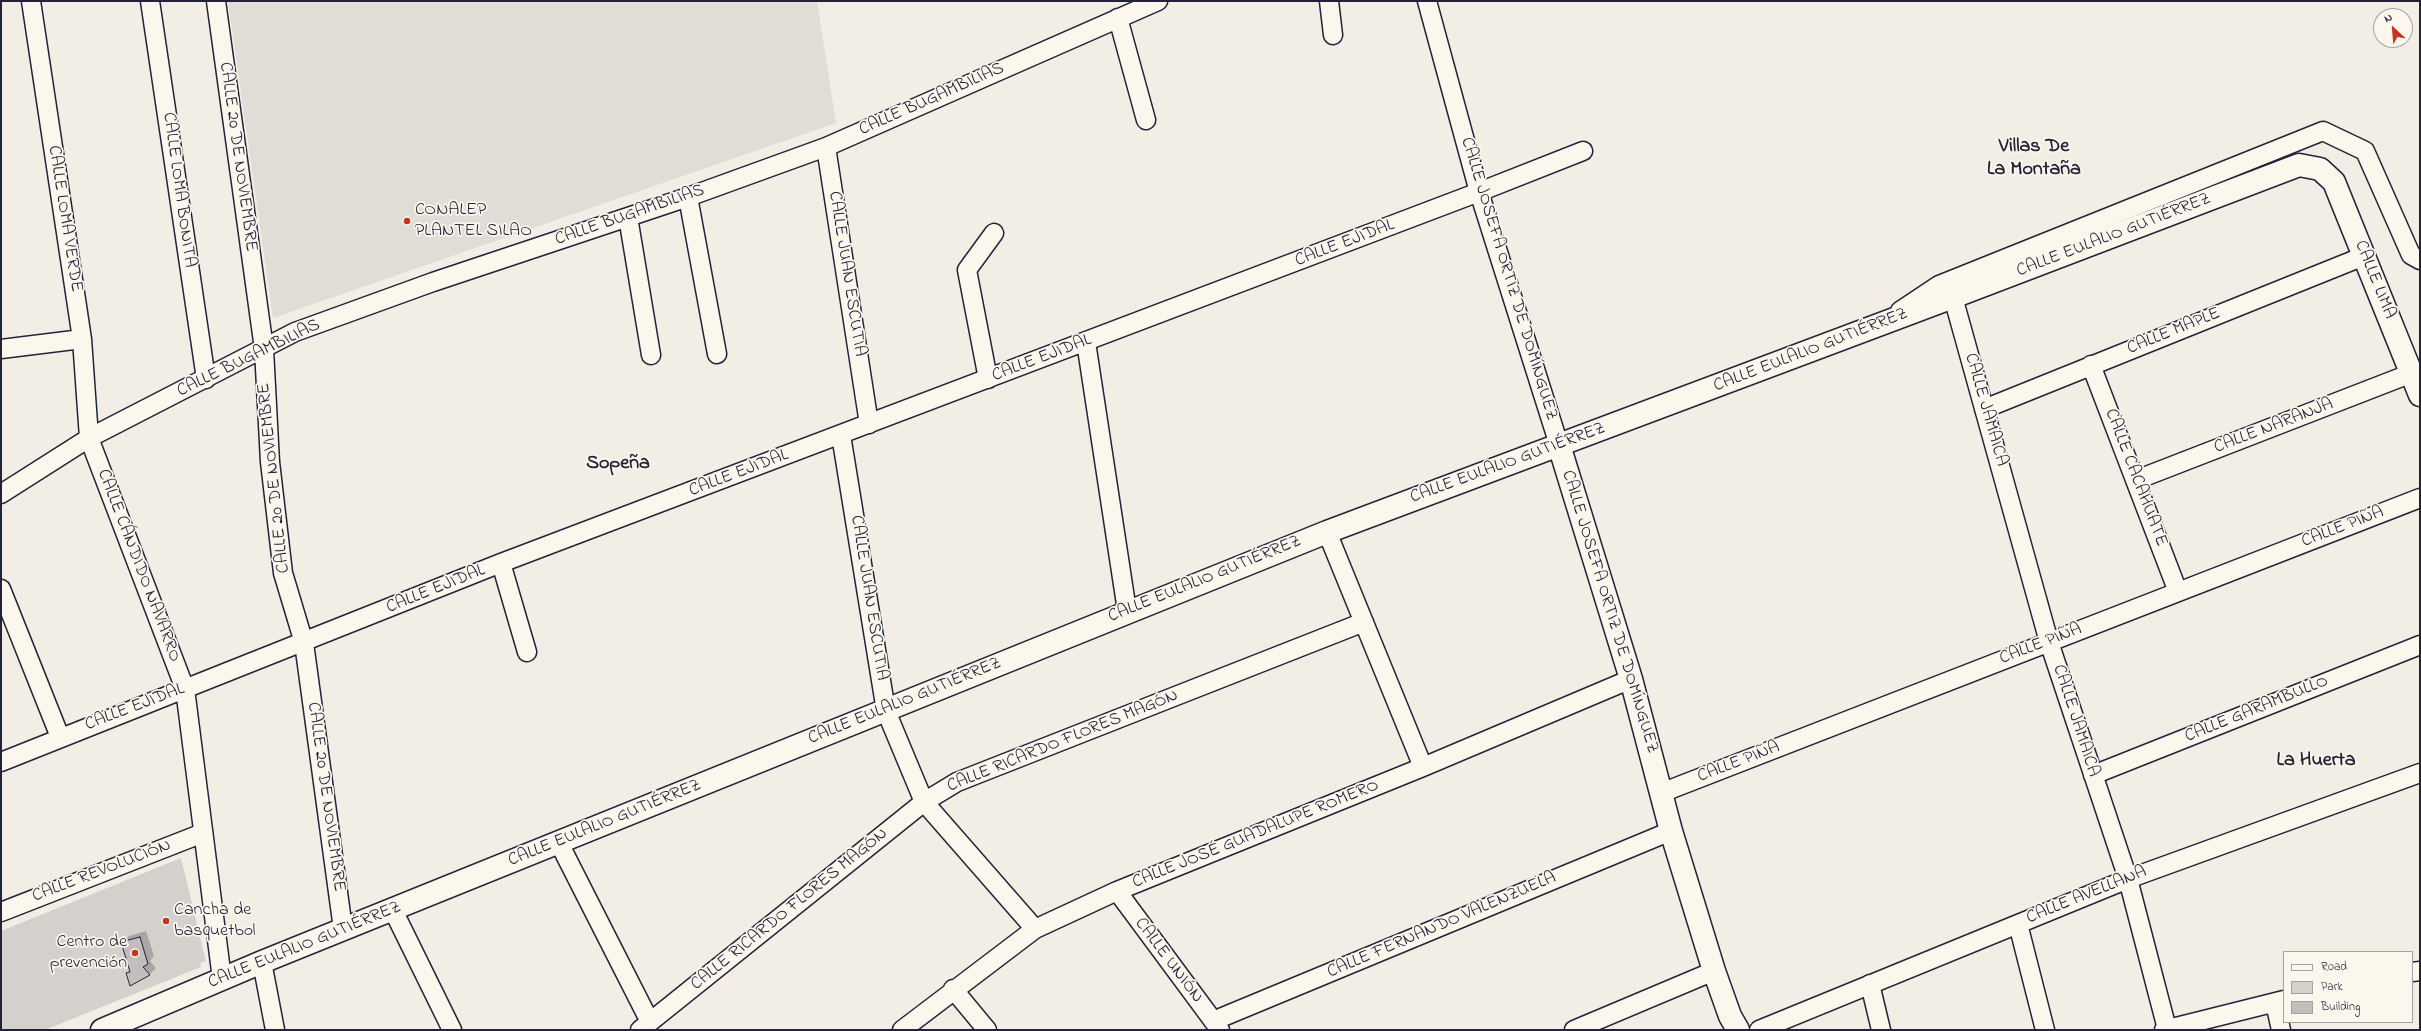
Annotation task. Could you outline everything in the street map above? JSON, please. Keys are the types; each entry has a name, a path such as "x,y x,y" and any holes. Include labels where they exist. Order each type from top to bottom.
{"street":[{"name":"CALLE LOMA VERDE","path":"31,1 82,339 89,438"},
{"name":"CALLE LOMA BONITA","path":"150,1 206,379"},
{"name":"CALLE 20 DE NOVIEMBRE","path":"216,1 264,349 270,462 283,573 304,643 344,929"},
{"name":"CALLE BUGAMBILIAS","path":"1,494 89,438 295,332 433,282 688,197 826,147 1158,1"},
{"path":"1329,1 1333,35"},
{"name":"CALLE JOSEFA ORTIZ DE DOMÍNGUEZ","path":"1427,1 1479,192 1631,679 1671,831 1714,972 1733,1025"},
{"path":"1118,18 1146,120"},
{"path":"1880,325 1939,285 2323,131 2365,151 2411,255 2420,260"},
{"name":"CALLE JUAN ESCUTIA","path":"826,147 869,424"},
{"name":"CALLE EJIDAL","path":"1,762 304,643 502,563 842,435 1583,151"},
{"name":"CALLE EULALIO GUTIÉRREZ","path":"104,1030 262,962 1327,532 1953,298 2299,165 2320,169"},
{"name":"CALLE LIMA","path":"2320,169 2334,182 2420,395"},
{"path":"688,197 717,354"},
{"path":"628,217 651,355"},
{"path":"988,379 967,270 994,233"},
{"name":"CALLE MAPLE","path":"1984,409 2364,256"},
{"name":"CALLE JAMAICA","path":"1953,298 2049,642 2128,879 2166,1030"},
{"path":"1,349 82,339"},
{"path":"1086,342 1127,612"},
{"name":"CALLE CACAHUATE","path":"2092,365 2178,592"},
{"name":"CALLE NARANJA","path":"2136,480 2412,373"},
{"name":"CALLE JUAN ESCUTIA","path":"842,435 886,711 924,802 1035,929"},
{"name":"CALLE CÁNDIDO NAVARRO","path":"89,438 185,689 222,980"},
{"name":"CALLE PIÑA","path":"1662,793 2420,498"},
{"path":"1327,532 1423,767"},
{"path":"502,563 527,652"},
{"path":"1,589 60,738"},
{"name":"CALLE RICARDO FLORES MAGÓN","path":"645,1026 924,802 957,782 1364,622"},
{"name":"CALLE GARAMBULLO","path":"2093,775 2420,645"},
{"name":"CALLE JOSÉ GUADALUPE ROMERO","path":"902,1030 953,989 1035,929 1117,891 1423,767 1631,679"},
{"name":"CALLE AVELLANA","path":"1759,1030 2128,879 2420,773"},
{"name":"CALLE FERNANDO VALENZUELA","path":"1217,1025 1671,831"},
{"name":"CALLE REVOLUCIÓN","path":"1,912 203,833"},
{"path":"559,843 645,1026"},
{"name":"CALLE UNIÓN","path":"1117,891 1217,1025"},
{"path":"393,910 452,1030"},
{"path":"2018,924 2045,1030"},
{"path":"262,962 275,1030"},
{"path":"1574,1030 1714,972"},
{"path":"1870,984 1881,1030"},
{"path":"953,989 987,1030"},
{"path":"2166,1030 2279,1002 2281,1030"}],"shaded area":[{"name":"CONALEP PLANTEL SILAO","path":"228,1 817,1 836,123 273,318"}],"green space":[{"path":"181,858 206,961 200,963 201,967 45,1030 1,1030 1,931"}],"building":[{"name":"Centro de prevención","path":"140,937 148,964 143,967 150,975 130,986 126,973 130,972 121,942"}],"place":[{"name":"CONALEP PLANTEL SILAO","path":"407,221"},
{"name":"Cancha de basquetbol","path":"166,921"},
{"name":"Centro de prevención","path":"135,953"}],"district":[{"name":"Villas De La Montaña","path":"2034,160"},
{"name":"Sopeña","path":"618,465"},
{"name":"La Huerta","path":"2316,762"}]}
